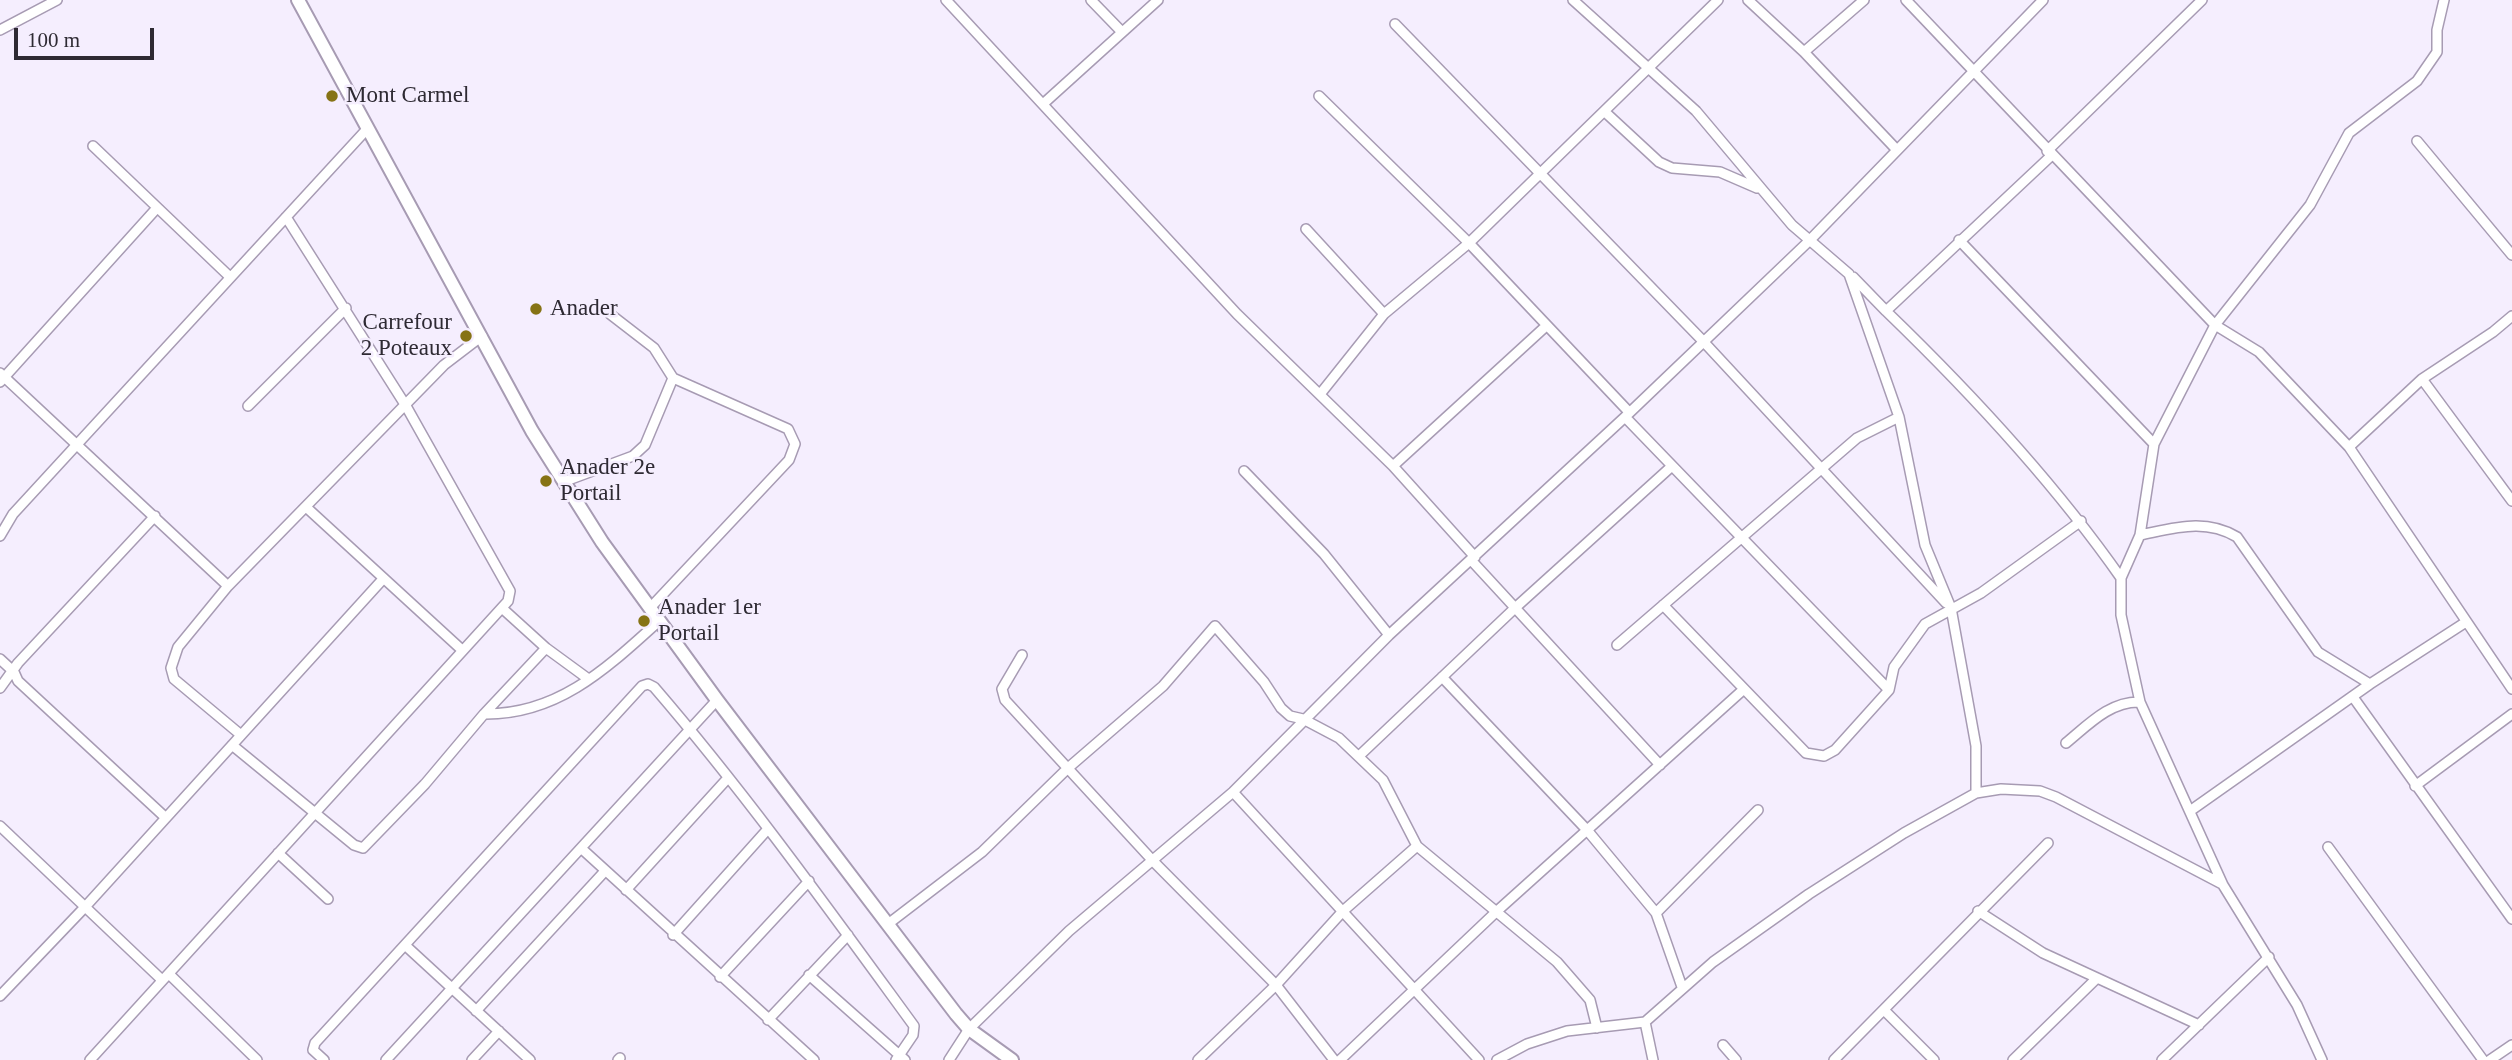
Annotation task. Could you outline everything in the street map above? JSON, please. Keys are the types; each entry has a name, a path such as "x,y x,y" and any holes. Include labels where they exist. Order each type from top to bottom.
{"street":[{"path":"0,30 57,0"},
{"path":"298,0 563,482 717,700 969,1029 1012,1060"},
{"path":"946,0 1237,314 1393,466 1515,608 1660,765"},
{"path":"1091,0 1121,31"},
{"path":"1043,104 1158,0"},
{"path":"1574,0 1696,111 1759,188 1809,241 1849,274 1948,370 2081,521 2121,578"},
{"path":"1321,393 1384,314 1469,243 1605,112 1647,66 1718,0"},
{"path":"1748,0 1804,52 1897,150"},
{"path":"1804,52 1864,0"},
{"path":"1906,0 2215,325 2259,352 2349,447 2512,689"},
{"path":"949,1060 969,1029 1069,931 1233,792 1389,635 1809,241 2043,0"},
{"path":"1886,311 2050,153 2202,0"},
{"path":"2322,1060 2297,1005 2223,884 2140,702 2121,615 2121,578 2140,534 2154,444 2215,325 2310,205 2349,133 2417,81 2437,52 2437,30 2444,0"},
{"path":"1395,24 1702,340 1951,608"},
{"path":"1319,96 1469,243 1672,466 1889,690"},
{"path":"1605,112 1659,162 1672,168 1720,172 1759,188"},
{"path":"0,536 13,514 368,128"},
{"path":"2417,141 2482,222 2511,252"},
{"path":"93,146 230,277"},
{"path":"156,209 2,377 78,443 228,586"},
{"path":"90,1060 462,650 503,609 510,591 406,406 286,217"},
{"path":"1306,229 1384,314"},
{"path":"1959,240 2154,444"},
{"path":"1849,274 1899,417 1925,545 1951,608 1976,746 1976,793"},
{"path":"248,406 346,308"},
{"path":"610,314 654,348 673,378 788,429 795,444 789,460 650,608"},
{"path":"2349,447 2422,379 2493,332 2512,316"},
{"path":"1393,466 1545,327"},
{"path":"241,735 174,679 171,668 178,647 228,586 444,365 482,336"},
{"path":"563,482 615,465 639,451 645,445 673,378"},
{"path":"2422,379 2512,501"},
{"path":"1617,645 1739,537 1857,438 1899,417"},
{"path":"1359,756 1515,608 1672,466"},
{"path":"1244,471 1324,554 1389,635"},
{"path":"306,507 462,650"},
{"path":"0,688 15,672 19,663 155,516"},
{"path":"1662,605 1806,753 1824,757 1835,750 1889,690 1894,667 1925,624 1981,593 2081,521"},
{"path":"2140,534 2204,524 2222,528 2237,537 2318,652 2370,684"},
{"path":"0,996 85,907 383,579"},
{"path":"503,609 546,649 587,678"},
{"path":"484,714 510,714 538,708 557,700 614,662 659,621"},
{"path":"2190,811 2370,684 2466,622"},
{"path":"888,924 982,852 1068,768 1163,686 1215,626 1264,682 1281,708 1290,716 1303,719 1339,738 1383,780 1417,846 1557,962 1590,1000 1598,1028"},
{"path":"232,745 354,845 363,848 425,784 484,714 546,649"},
{"path":"1022,655 1002,688 1005,700 1153,861 1276,985 1334,1060"},
{"path":"0,659 15,672 18,681 166,818"},
{"path":"1442,677 1587,830 1656,913 1682,987"},
{"path":"324,1060 313,1049 315,1043 642,685 654,687 690,728 727,779 809,881 914,1026 913,1035 900,1059 809,975"},
{"path":"1340,1060 1496,912 1744,689"},
{"path":"2353,697 2512,919"},
{"path":"386,1060 717,700"},
{"path":"2066,743 2111,708 2125,701 2140,702"},
{"path":"2415,786 2512,714"},
{"path":"626,890 727,779"},
{"path":"1497,1060 1527,1044 1567,1031 1645,1022 1682,987 1809,894 1904,833 1976,793 2001,789 2040,791 2223,884"},
{"path":"1233,792 1479,1060"},
{"path":"1656,913 1758,810"},
{"path":"0,826 85,907 257,1060"},
{"path":"673,935 767,830"},
{"path":"1834,1060 1978,911 2048,844"},
{"path":"1198,1060 1276,985 1343,911 1417,846"},
{"path":"2328,847 2483,1060"},
{"path":"582,849 673,935 814,1060"},
{"path":"278,853 328,899"},
{"path":"476,1011 605,871"},
{"path":"720,977 809,881"},
{"path":"1978,911 2043,953 2199,1025"},
{"path":"768,1020 848,935"},
{"path":"406,946 530,1060"},
{"path":"2162,1060 2269,957"},
{"path":"2013,1060 2096,979"},
{"path":"1884,1010 1934,1060"},
{"path":"1645,1022 1653,1060"},
{"path":"472,1060 499,1031"},
{"path":"1723,1045 1736,1060"},
{"path":"2490,1060 2512,1045"}],"place":[{"name":"Mont Carmel","path":"332,96"},
{"name":"Anader","path":"536,309"},
{"name":"Carrefour 2 Poteaux","path":"466,336"},
{"name":"Anader 2e Portail","path":"546,481"},
{"name":"Anader 1er Portail","path":"644,621"}]}
